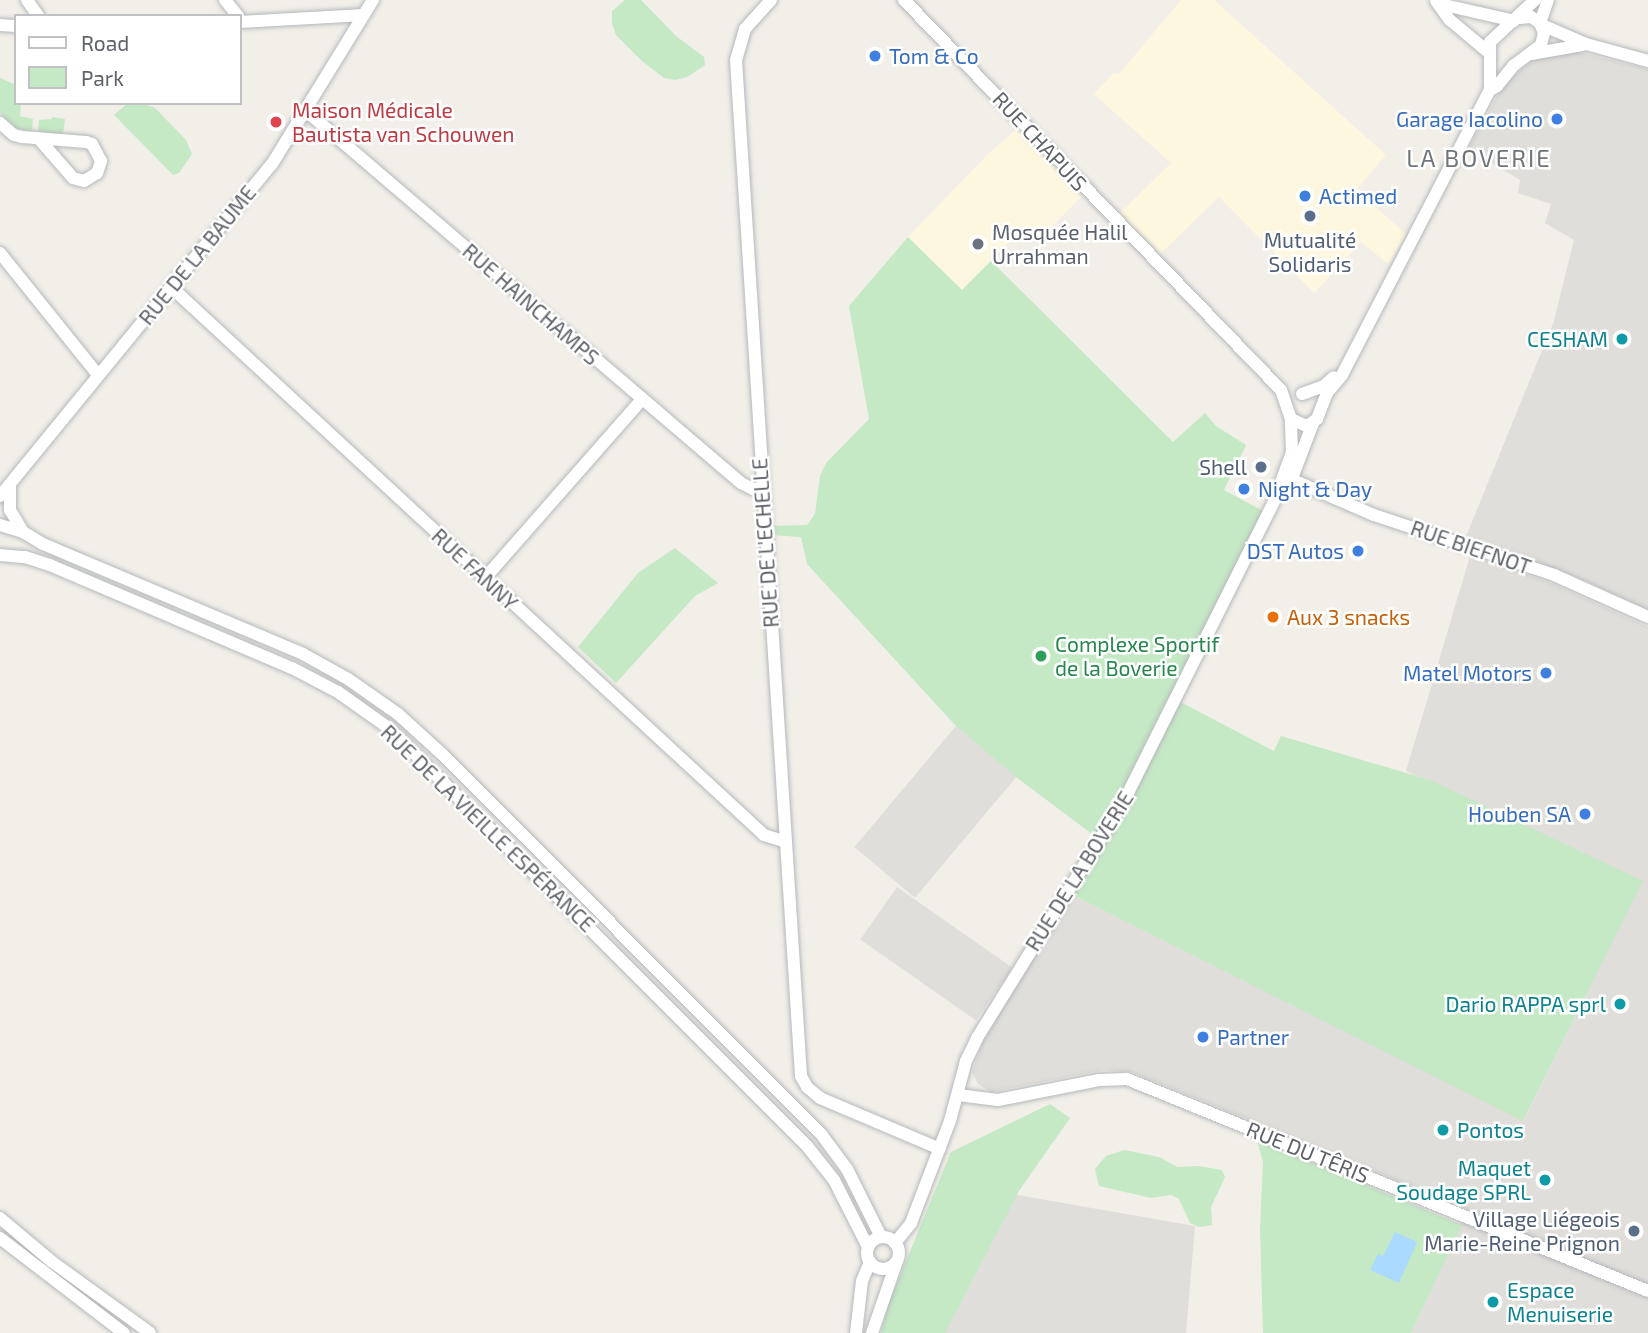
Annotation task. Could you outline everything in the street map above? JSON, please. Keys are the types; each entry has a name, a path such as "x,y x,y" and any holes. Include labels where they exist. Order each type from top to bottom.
{"street":[{"path":"225,0 236,14"},
{"name":"RUE DE LA BAUME","path":"0,496 272,164 373,0"},
{"name":"RUE DE L'ECHELLE","path":"771,0 745,29 736,60 801,1076 813,1094 940,1149"},
{"name":"RUE CHAPUIS","path":"904,0 1281,390 1290,413"},
{"path":"1344,367 1324,386 1293,398 1290,413 1300,425 1313,423 1327,393 1339,381 1490,90 1488,55 1495,35 1535,0"},
{"path":"1490,90 1497,86 1513,66 1541,44 1544,37 1541,24 1548,0"},
{"path":"1437,2 1516,19 1531,17 1586,44 1648,61"},
{"path":"1437,2 1450,20 1499,65 1513,66"},
{"path":"242,19 363,15"},
{"path":"1529,55 1586,44"},
{"name":"RUE HAINCHAMPS","path":"305,110 741,483 753,489 762,488"},
{"path":"0,123 14,135 92,144 102,161 97,173 84,181 73,178 39,139"},
{"path":"0,253 98,375"},
{"name":"RUE FANNY","path":"171,287 764,835 784,841"},
{"path":"1302,394 1312,396 1320,408"},
{"path":"485,578 642,399"},
{"name":"RUE DE LA BOVERIE","path":"895,1243 911,1223 940,1149 966,1061 977,1038 1124,801 1274,501 1292,452 1290,413"},
{"name":"RUE DE LA BOVERIE","path":"1274,501 1293,480 1302,445 1313,423"},
{"path":"1292,452 1293,480"},
{"name":"RUE BIEFNOT","path":"1293,480 1374,515 1554,575 1648,617"},
{"path":"10,482 10,510 23,532"},
{"name":"RUE DE LA VIEILLE ESPÉRANCE","path":"0,525 23,532 43,544 303,654 382,702 425,737 821,1134 852,1178 881,1237"},
{"name":"RUE DE LA VIEILLE ESPÉRANCE","path":"0,555 25,557 50,565 292,668 364,710 435,772 793,1131 828,1171 867,1247"},
{"name":"RUE DU TÊRIS","path":"958,1095 998,1100 1100,1080 1126,1079 1648,1290"},
{"path":"786,1099 794,1117 793,1131 821,1134"},
{"path":"0,1217 51,1261 150,1333"},
{"path":"856,1333 862,1281 870,1262 867,1247 874,1239 881,1237 895,1243 898,1250 872,1333"},
{"path":"0,1238 124,1333"},
{"path":"870,1262 884,1269 897,1260"}],"shaded area":[{"path":"1181,0 1214,0 1386,155 1356,190 1406,234 1389,264 1361,242 1314,293 1219,197 1160,254 1119,214 1171,163 1094,94 1114,73 1119,74"},
{"path":"1574,51 1648,69 1648,610 1570,574 1465,539 1554,321 1574,240 1545,223 1551,204 1518,193 1520,180 1468,149 1501,89 1525,65 1541,57"},
{"path":"1019,127 1073,183 1081,197 1036,242 1022,229 962,290 908,237 986,156"},
{"path":"1470,556 1549,582 1648,627 1648,1333 1411,1333 1468,1209 1132,1072 1103,1070 991,1092 978,1084 972,1072 984,1038 1073,895 1524,1120 1642,881 1406,771"},
{"path":"956,726 1017,777 915,898 854,847"},
{"path":"897,887 1013,968 976,1020 860,939"},
{"path":"977,1188 1195,1226 1186,1333 891,1333"}],"green space":[{"path":"625,0 641,0 676,36 704,57 705,65 687,77 675,80 664,78 642,61 616,35 612,23 612,11"},
{"path":"0,78 14,84 14,105 21,105 20,116 33,119 32,131 15,128 0,113"},
{"path":"126,105 147,105 155,108 186,140 192,154 179,173 173,175 114,115"},
{"path":"52,117 65,119 63,134 38,132 39,120"},
{"name":"Complexe Sportif de la Boverie","path":"908,237 962,290 991,261 1173,442 1205,413 1216,426 1246,445 1224,490 1263,511 1171,697 1274,751 1281,736 1430,780 1643,881 1523,1121 1073,895 1104,843 1016,777 956,726 807,564 801,537 770,535 770,526 807,525 815,514 820,476 826,463 869,419 849,306"},
{"path":"675,548 718,583 695,596 616,683 578,647 638,573"},
{"path":"1050,1104 1070,1118 1019,1191 945,1333 881,1333 888,1305 951,1152"},
{"path":"1257,1140 1462,1225 1411,1333 1263,1333 1260,1229 1263,1162"},
{"path":"1124,1150 1159,1157 1177,1167 1199,1166 1222,1170 1225,1177 1211,1207 1212,1225 1199,1227 1190,1223 1179,1199 1171,1195 1151,1198 1099,1186 1095,1169 1106,1156"}],"water":[{"path":"1395,1232 1417,1242 1399,1283 1370,1270 1378,1254 1383,1256"}],"place":[{"name":"Tom & Co","path":"875,56"},
{"name":"Garage Iacolino","path":"1557,119"},
{"name":"Maison Médicale Bautista van Schouwen","path":"276,122"},
{"name":"Actimed","path":"1305,196"},
{"name":"Mutualité Solidaris","path":"1310,216"},
{"name":"Mosquée Halil Urrahman","path":"978,244"},
{"name":"CESHAM","path":"1622,339"},
{"name":"Shell","path":"1261,467"},
{"name":"Night & Day","path":"1244,489"},
{"name":"DST Autos","path":"1358,551"},
{"name":"Aux 3 snacks","path":"1273,617"},
{"name":"Complexe Sportif de la Boverie","path":"1041,656"},
{"name":"Matel Motors","path":"1546,673"},
{"name":"Houben SA","path":"1585,814"},
{"name":"Dario RAPPA sprl","path":"1620,1004"},
{"name":"Partner","path":"1203,1037"},
{"name":"Pontos","path":"1443,1130"},
{"name":"Maquet Soudage SPRL","path":"1545,1180"},
{"name":"Village Liégeois Marie-Reine Prignon","path":"1634,1231"},
{"name":"Espace Menuiserie","path":"1493,1302"}],"district":[{"name":"LA BOVERIE","path":"1479,158"}]}
